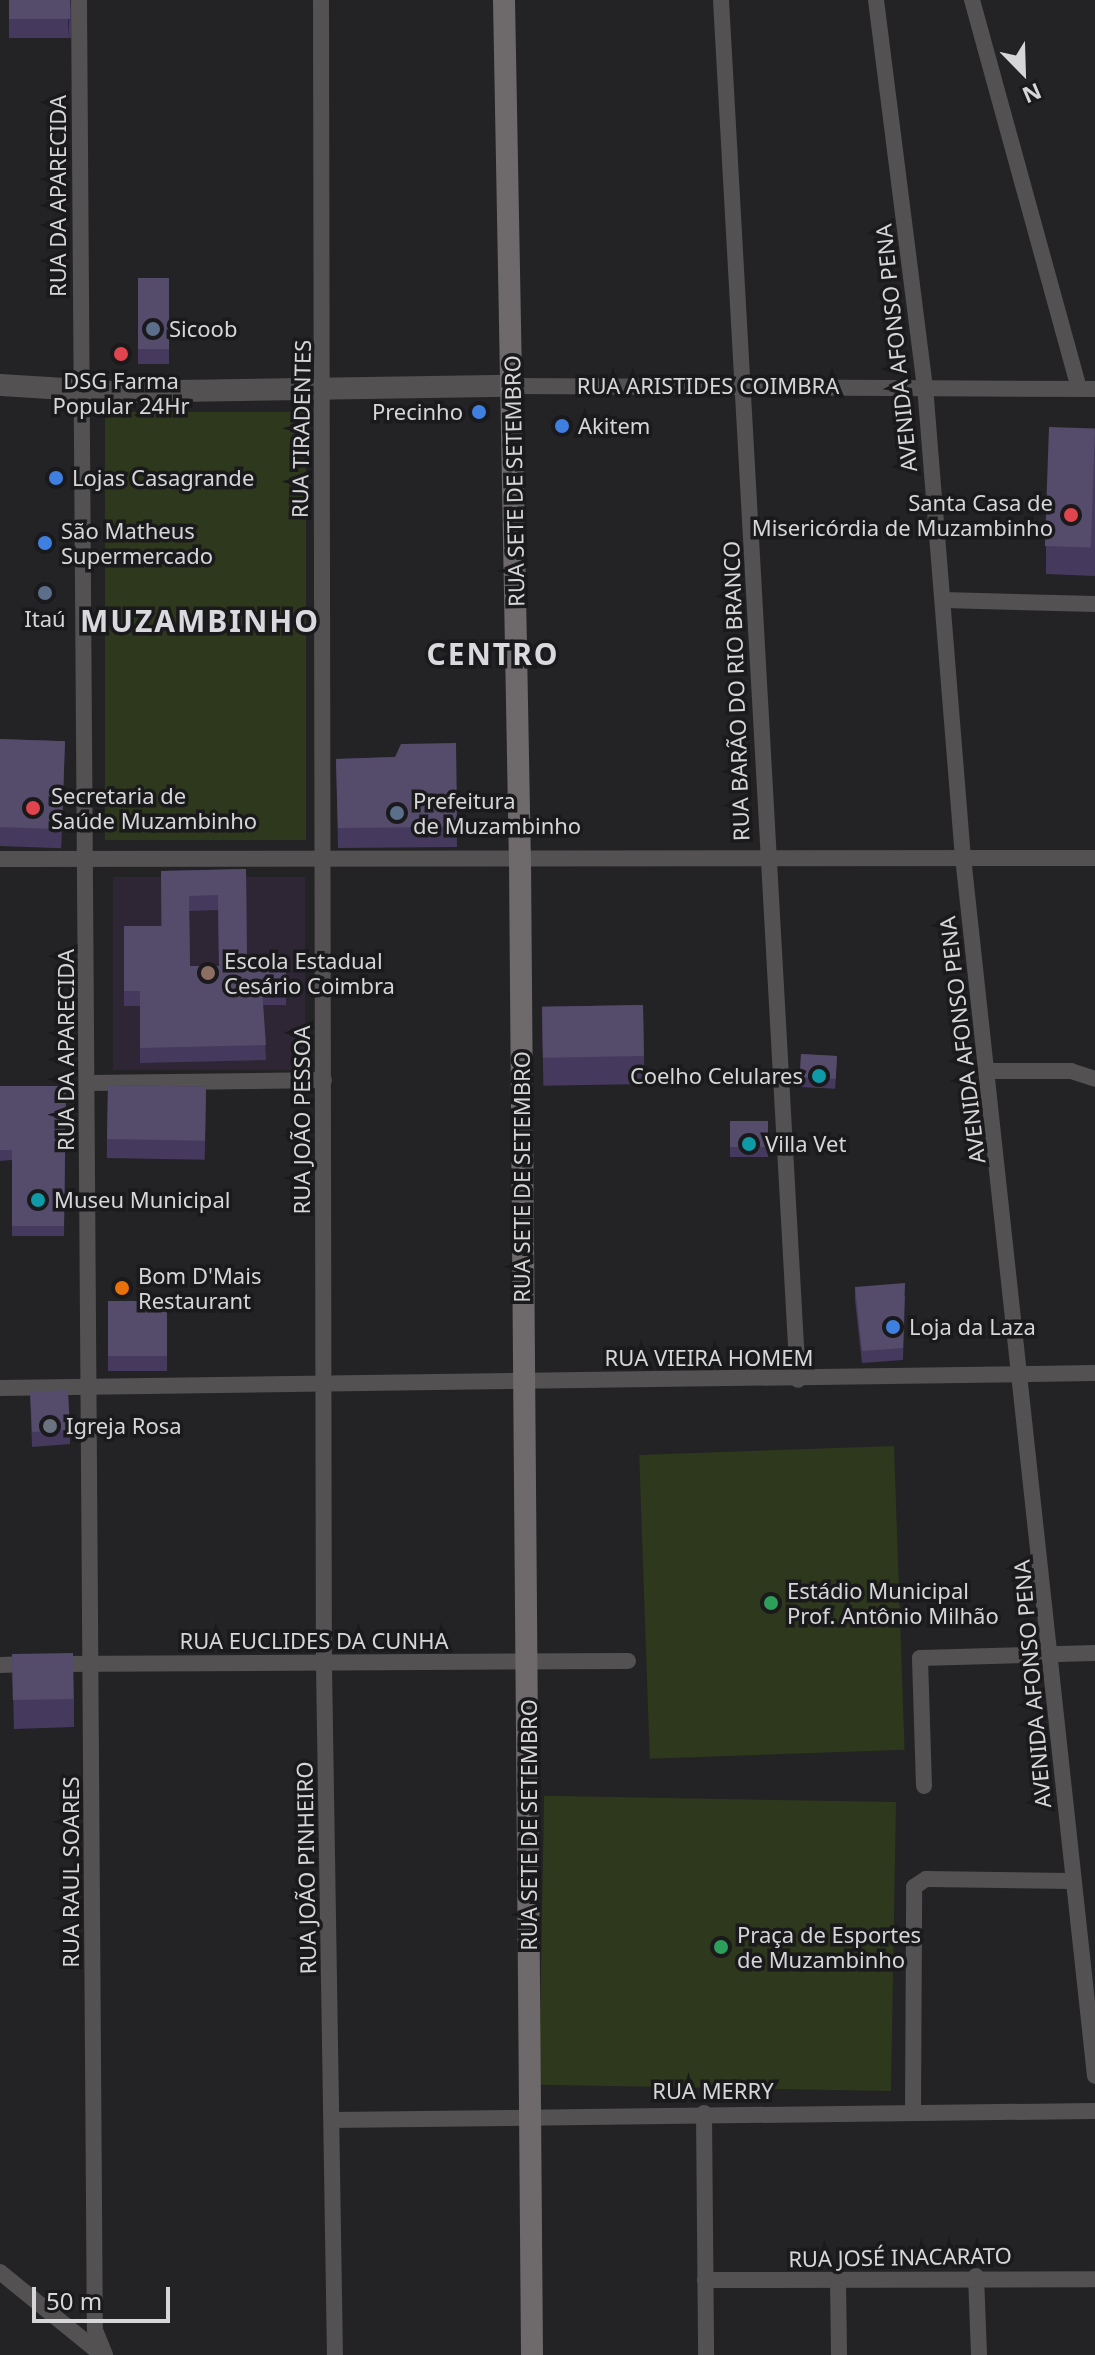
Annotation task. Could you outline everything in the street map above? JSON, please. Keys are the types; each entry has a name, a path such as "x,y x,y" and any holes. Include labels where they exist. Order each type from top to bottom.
{"main road":[{"name":"RUA SETE DE SETEMBRO","path":"504,0 520,862 532,2355"}],"street":[{"name":"RUA DA APARECIDA","path":"79,0 92,1387"},
{"name":"RUA TIRADENTES","path":"321,0 323,859"},
{"name":"RUA BARÃO DO RIO BRANCO","path":"721,0 747,387 765,862 798,1380"},
{"name":"AVENIDA AFONSO PENA","path":"876,0 925,386 963,857 1053,1652 1072,1881 1095,2076"},
{"path":"972,0 1087,389"},
{"name":"RUA ARISTIDES COIMBRA","path":"0,385 85,391 309,392 321,385 1087,389"},
{"path":"943,600 1095,604"},
{"path":"0,859 765,862 963,857 1095,858"},
{"name":"RUA JOÃO PESSOA","path":"322,1380 323,859"},
{"path":"989,1071 1071,1071 1095,1079"},
{"path":"88,1083 324,1080"},
{"name":"RUA VIEIRA HOMEM","path":"0,1388 322,1380 798,1380 1095,1373"},
{"name":"RUA JOÃO PINHEIRO","path":"322,1380 335,2355"},
{"name":"RUA RAUL SOARES","path":"92,1387 95,2330 104,2355"},
{"path":"924,1786 920,1658 1095,1653"},
{"name":"RUA EUCLIDES DA CUNHA","path":"0,1665 324,1666 527,1660 628,1661"},
{"path":"913,2113 910,1906 914,1887 926,1879 1072,1881"},
{"name":"RUA MERRY","path":"332,2120 531,2115 1095,2111"},
{"path":"704,2113 706,2355"},
{"path":"0,2272 104,2355"},
{"path":"976,2276 979,2355"},
{"name":"RUA JOSÉ INACARATO","path":"705,2280 976,2276 1095,2279"},
{"path":"838,2280 839,2355"}],"shaded area":[{"name":"Escola Estadual Cesário Coimbra","path":"113,877 305,877 305,1070 113,1070"}],"green space":[{"path":"105,412 306,412 306,840 105,840"},
{"name":"Estádio Municipal Prof. Antônio Milhão","path":"894,1446 905,1750 650,1759 639,1455"},
{"name":"Praça de Esportes de Muzambinho","path":"544,1796 896,1802 891,2091 539,2085"}],"building":[{"path":"9,0 70,0 70,19 9,19"},
{"name":"Sicoob","path":"138,278 169,278 169,349 138,349"},
{"path":"1049,427 1095,429 1091,548 1045,546"},
{"name":"Secretaria de Saúde Muzambinho","path":"0,739 65,741 62,829 0,827"},
{"name":"Prefeitura de Muzambinho","path":"456,743 457,827 338,828 336,759 395,757 401,744"},
{"path":"246,869 247,966 286,966 286,990 262,990 266,1045 140,1048 140,991 124,991 124,926 162,926 161,871","holes":["218,895 219,966 190,966 189,896"]},
{"path":"643,1005 644,1056 543,1058 542,1007"},
{"path":"801,1054 837,1056 836,1079 800,1077"},
{"path":"108,1085 206,1087 205,1141 107,1139"},
{"path":"0,1086 66,1086 64,1226 12,1226 12,1150 0,1150"},
{"name":"Villa Vet","path":"730,1121 768,1121 768,1147 730,1147"},
{"path":"905,1283 903,1348 862,1351 855,1287"},
{"path":"108,1301 167,1301 167,1356 108,1356"},
{"name":"Igreja Rosa","path":"68,1390 70,1430 32,1432 30,1392"},
{"path":"73,1653 74,1699 13,1700 12,1654"}],"place":[{"name":"Sicoob","path":"153,329"},
{"name":"DSG Farma Popular 24Hr","path":"121,354"},
{"name":"Precinho","path":"479,412"},
{"name":"Akitem","path":"562,426"},
{"name":"Lojas Casagrande","path":"56,478"},
{"name":"Santa Casa de Misericórdia de Muzambinho","path":"1071,515"},
{"name":"São Matheus Supermercado","path":"45,543"},
{"name":"Itaú","path":"45,593"},
{"name":"Secretaria de Saúde Muzambinho","path":"33,808"},
{"name":"Prefeitura de Muzambinho","path":"397,813"},
{"name":"Escola Estadual Cesário Coimbra","path":"208,973"},
{"name":"Coelho Celulares","path":"819,1076"},
{"name":"Villa Vet","path":"749,1144"},
{"name":"Museu Municipal","path":"38,1200"},
{"name":"Bom D'Mais Restaurant","path":"122,1288"},
{"name":"Loja da Laza","path":"893,1327"},
{"name":"Igreja Rosa","path":"50,1426"},
{"name":"Estádio Municipal Prof. Antônio Milhão","path":"771,1603"},
{"name":"Praça de Esportes de Muzambinho","path":"721,1947"}],"district":[{"name":"MUZAMBINHO","path":"200,621"},
{"name":"CENTRO","path":"493,654"}]}
